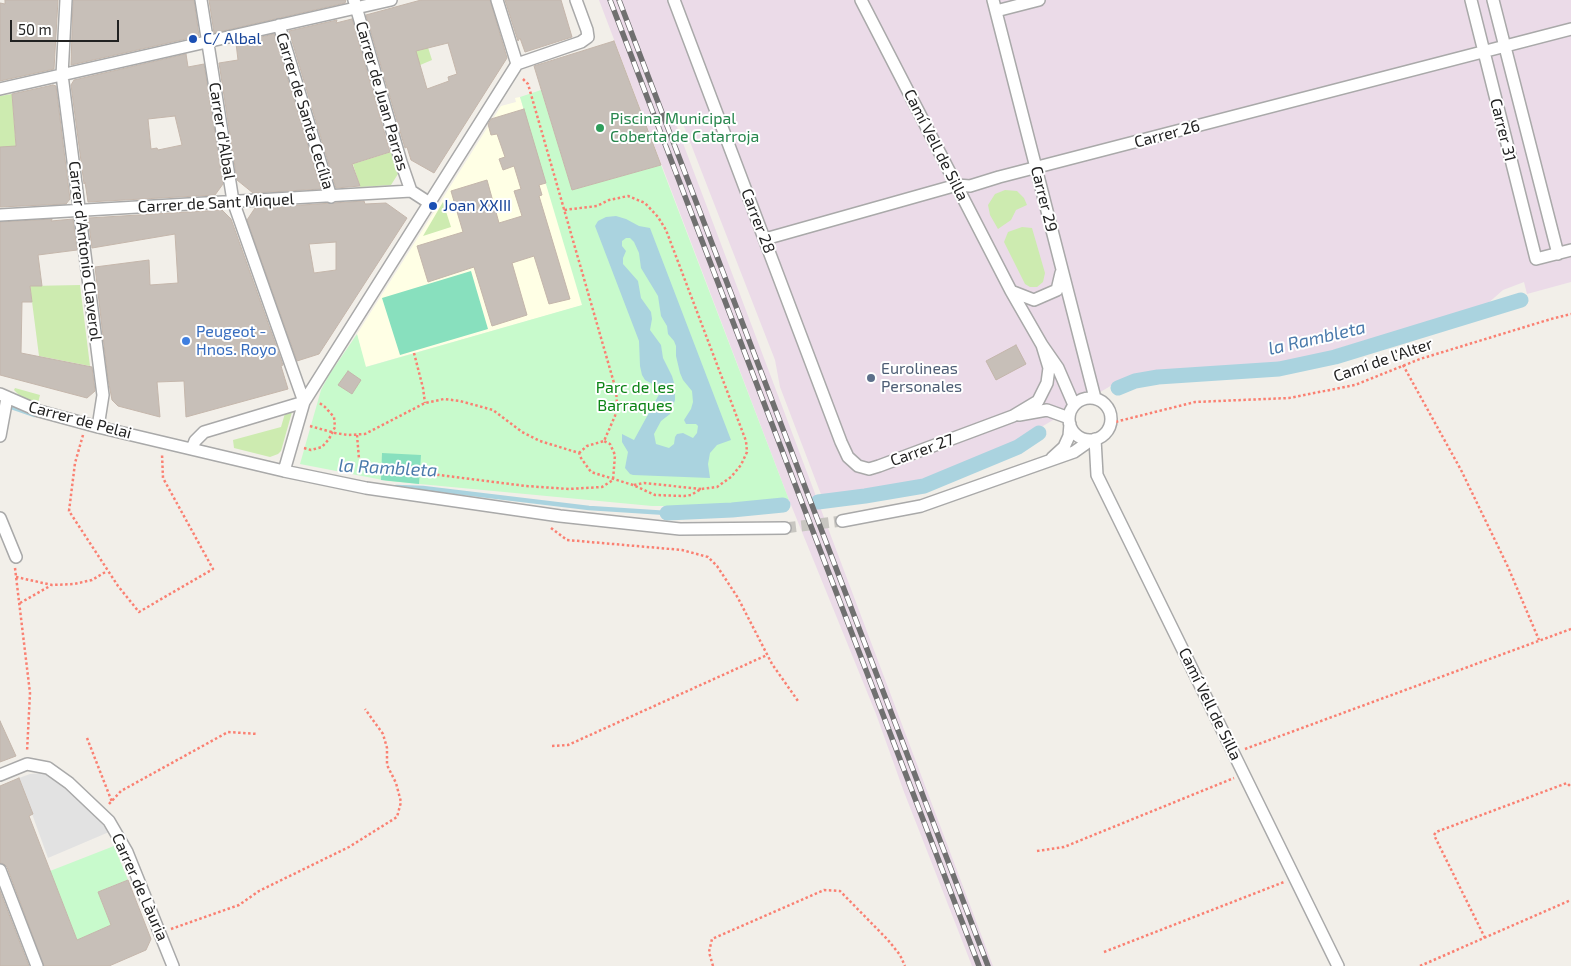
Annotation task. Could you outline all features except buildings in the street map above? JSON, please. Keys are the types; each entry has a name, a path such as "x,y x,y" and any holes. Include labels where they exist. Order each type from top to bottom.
{"street":[{"name":"Carrer d'Antonio Claverol","path":"66,0 62,75 102,395 98,427"},
{"name":"Carrer d'Albal","path":"201,0 233,201 310,402"},
{"path":"0,89 208,42 355,4 391,0"},
{"path":"497,0 517,64"},
{"path":"284,471 310,402 428,202 517,64 581,42 588,37 576,0"},
{"name":"Carrer 28","path":"674,0 841,442"},
{"name":"Camí Vell de Silla","path":"861,0 1011,291 1042,345 1058,368 1074,405"},
{"path":"995,6 1039,0"},
{"name":"Carrer 31","path":"1471,0 1536,260 1558,254 1494,0"},
{"name":"Carrer de Juan Parras","path":"355,4 411,191"},
{"name":"Carrer 29","path":"995,6 1095,398"},
{"name":"Carrer de Santa Cecília","path":"279,25 331,197"},
{"name":"Carrer 26","path":"765,239 957,185 970,186 1571,29"},
{"path":"411,191 428,202"},
{"name":"Carrer de Sant Miquel","path":"0,215 411,191"},
{"path":"1558,254 1571,250"},
{"path":"1011,291 1034,300 1057,290 1062,268"},
{"name":"Carrer 27","path":"841,442 848,457 858,466 869,469 1012,416 1038,401 1047,383 1048,368 1042,345"},
{"path":"0,436 3,421 3,396"},
{"name":"Carrer de Pelai","path":"3,396 29,407 86,424 284,471 366,488 549,514 680,529 785,528"},
{"path":"842,521 921,506 1049,461 1074,452 1093,439 1105,434 1111,423 1112,416 1106,404 1095,398 1084,398 1074,405 1070,411 1069,436 1064,447 1049,461"},
{"path":"192,449 195,441 204,432 310,402"},
{"path":"3,421 13,412 29,407"},
{"name":"Carrer 27","path":"1012,416 1047,410 1070,421"},
{"path":"1070,421 1078,436 1084,439 1093,439"},
{"name":"Camí Vell de Silla","path":"1093,439 1097,475 1338,966"},
{"path":"0,518 16,557"},
{"path":"0,775 27,764"},
{"name":"Carrer de Làuria","path":"27,764 48,768 59,775 100,812 116,832 127,852 160,932 169,965"},
{"path":"0,870 36,966"}],"path":[{"path":"520,78 528,84 616,390 617,404 615,416 604,441 587,446 579,454"},
{"path":"309,426 333,432 365,434 425,403 444,399 477,404 493,410 522,432 540,441 579,454 591,472 633,485 655,496 684,496 717,486 731,477 741,465 747,452 746,441 666,230 652,209 637,198 628,196 609,200 597,206 564,210"},
{"name":"Camí de l'Alter","path":"1111,423 1195,402 1289,398 1355,384 1403,365 1467,344 1571,314"},
{"path":"414,354 425,403"},
{"path":"1403,365 1461,470 1508,567 1539,640"},
{"path":"303,448 311,450 322,447 333,432 336,422 325,407 310,402"},
{"path":"86,424 75,463 69,511 107,571 139,612 213,569 164,478 161,441"},
{"path":"357,434 359,459 368,466 526,486 569,489 602,487 613,480"},
{"path":"604,441 610,444 615,455 613,480"},
{"path":"633,485 644,483 701,490"},
{"path":"549,514 551,529 567,540 682,550 708,556 717,566 738,598 767,655 798,701"},
{"path":"16,576 52,585 74,584 92,580 107,571"},
{"path":"14,572 20,603 30,693 27,764"},
{"path":"20,603 52,585"},
{"path":"1234,753 1571,629"},
{"path":"552,746 568,745 767,655"},
{"path":"160,932 239,905 259,892 350,847 397,817 401,802 396,783 387,765 383,734 366,709"},
{"path":"100,812 121,791 228,732 258,734"},
{"path":"87,738 112,802"},
{"path":"1037,851 1064,847 1244,774"},
{"path":"1485,938 1434,835 1436,832 1567,783 1571,787"},
{"path":"1104,952 1295,878"},
{"path":"713,966 709,952 712,939 824,890 840,891 888,940 900,955 905,966"},
{"path":"1420,966 1571,900"}],"shaded area":[{"path":"599,0 1571,0 1571,282 1527,294 1524,282 1503,290 1486,305 1306,358 1275,363 1151,372 1124,378 1016,442 936,475 915,481 878,487 864,493 822,497 780,387 775,360 678,111 672,114 993,966 972,966 904,792 876,714 789,500"},
{"path":"520,97 583,305 365,367 357,334 501,106 516,102 515,98"},
{"path":"42,773 55,778 89,809 109,832 48,858 19,778 30,774"}],"green space":[{"path":"426,41 432,60 387,79"},
{"name":"Parc de les Barraques","path":"541,90 572,190 661,165 789,500 707,506 652,506 388,481 300,464 321,390 357,334 366,367 582,305 520,97"},
{"path":"12,94 20,205 0,190 0,96"},
{"path":"391,152 398,174 391,185 360,187 353,164"},
{"path":"1005,190 1017,191 1024,198 1027,205 1016,210 1011,220 998,229 990,215 988,205 995,194"},
{"path":"443,202 451,227 423,236"},
{"path":"1022,227 1032,228 1045,273 1043,282 1037,287 1030,287 1025,284 1004,242 1008,232"},
{"path":"471,271 488,329 400,355 382,298"},
{"path":"80,285 90,366 39,356 30,286"},
{"path":"15,388 40,395 38,403 21,397 14,390"},
{"path":"286,410 292,412 281,451 278,454 270,457 234,448 233,440 281,427"},
{"path":"382,453 421,455 419,484 381,480"},
{"path":"114,846 128,880 98,892 111,925 77,940 50,871"}],"water":[{"path":"616,216 639,226 650,228 731,440 717,445 710,453 708,464 710,478 633,475 625,468 628,452 622,442 622,434 634,440 662,389 645,380 642,375 639,341 595,226 598,221 606,217","holes":["630,238 639,253 641,268 658,296 661,316 667,326 668,334 676,346 680,373 692,391 693,402 684,420 686,424 696,424 698,426 697,433 693,438 683,433 677,434 674,444 669,448 656,444 654,434 661,421 670,414 675,400 675,386 663,358 661,345 650,330 651,312 641,298 638,281 623,264 626,251 622,246 622,241"]}],"waterway":[{"name":"la Rambleta","path":"1118,388 1135,381 1158,377 1279,369 1335,357 1521,300"},
{"name":"la Rambleta","path":"0,403 34,415"},
{"name":"la Rambleta","path":"818,502 924,486 1018,447 1039,433"},
{"name":"la Rambleta","path":"396,487 423,488 589,508 667,513"},
{"name":"la Rambleta","path":"667,513 783,505"}],"tunnel":[{"path":"785,528 842,521"}],"railway":[{"path":"610,0 979,966"},
{"path":"619,0 988,966"}],"place":[{"name":"C/ Albal","path":"193,39"},
{"name":"Piscina Municipal Coberta de Catarroja","path":"600,128"},
{"name":"Joan XXIII","path":"433,206"},
{"name":"Peugeot - Hnos. Royo","path":"186,341"},
{"name":"Eurolineas Personales","path":"871,378"}]}
